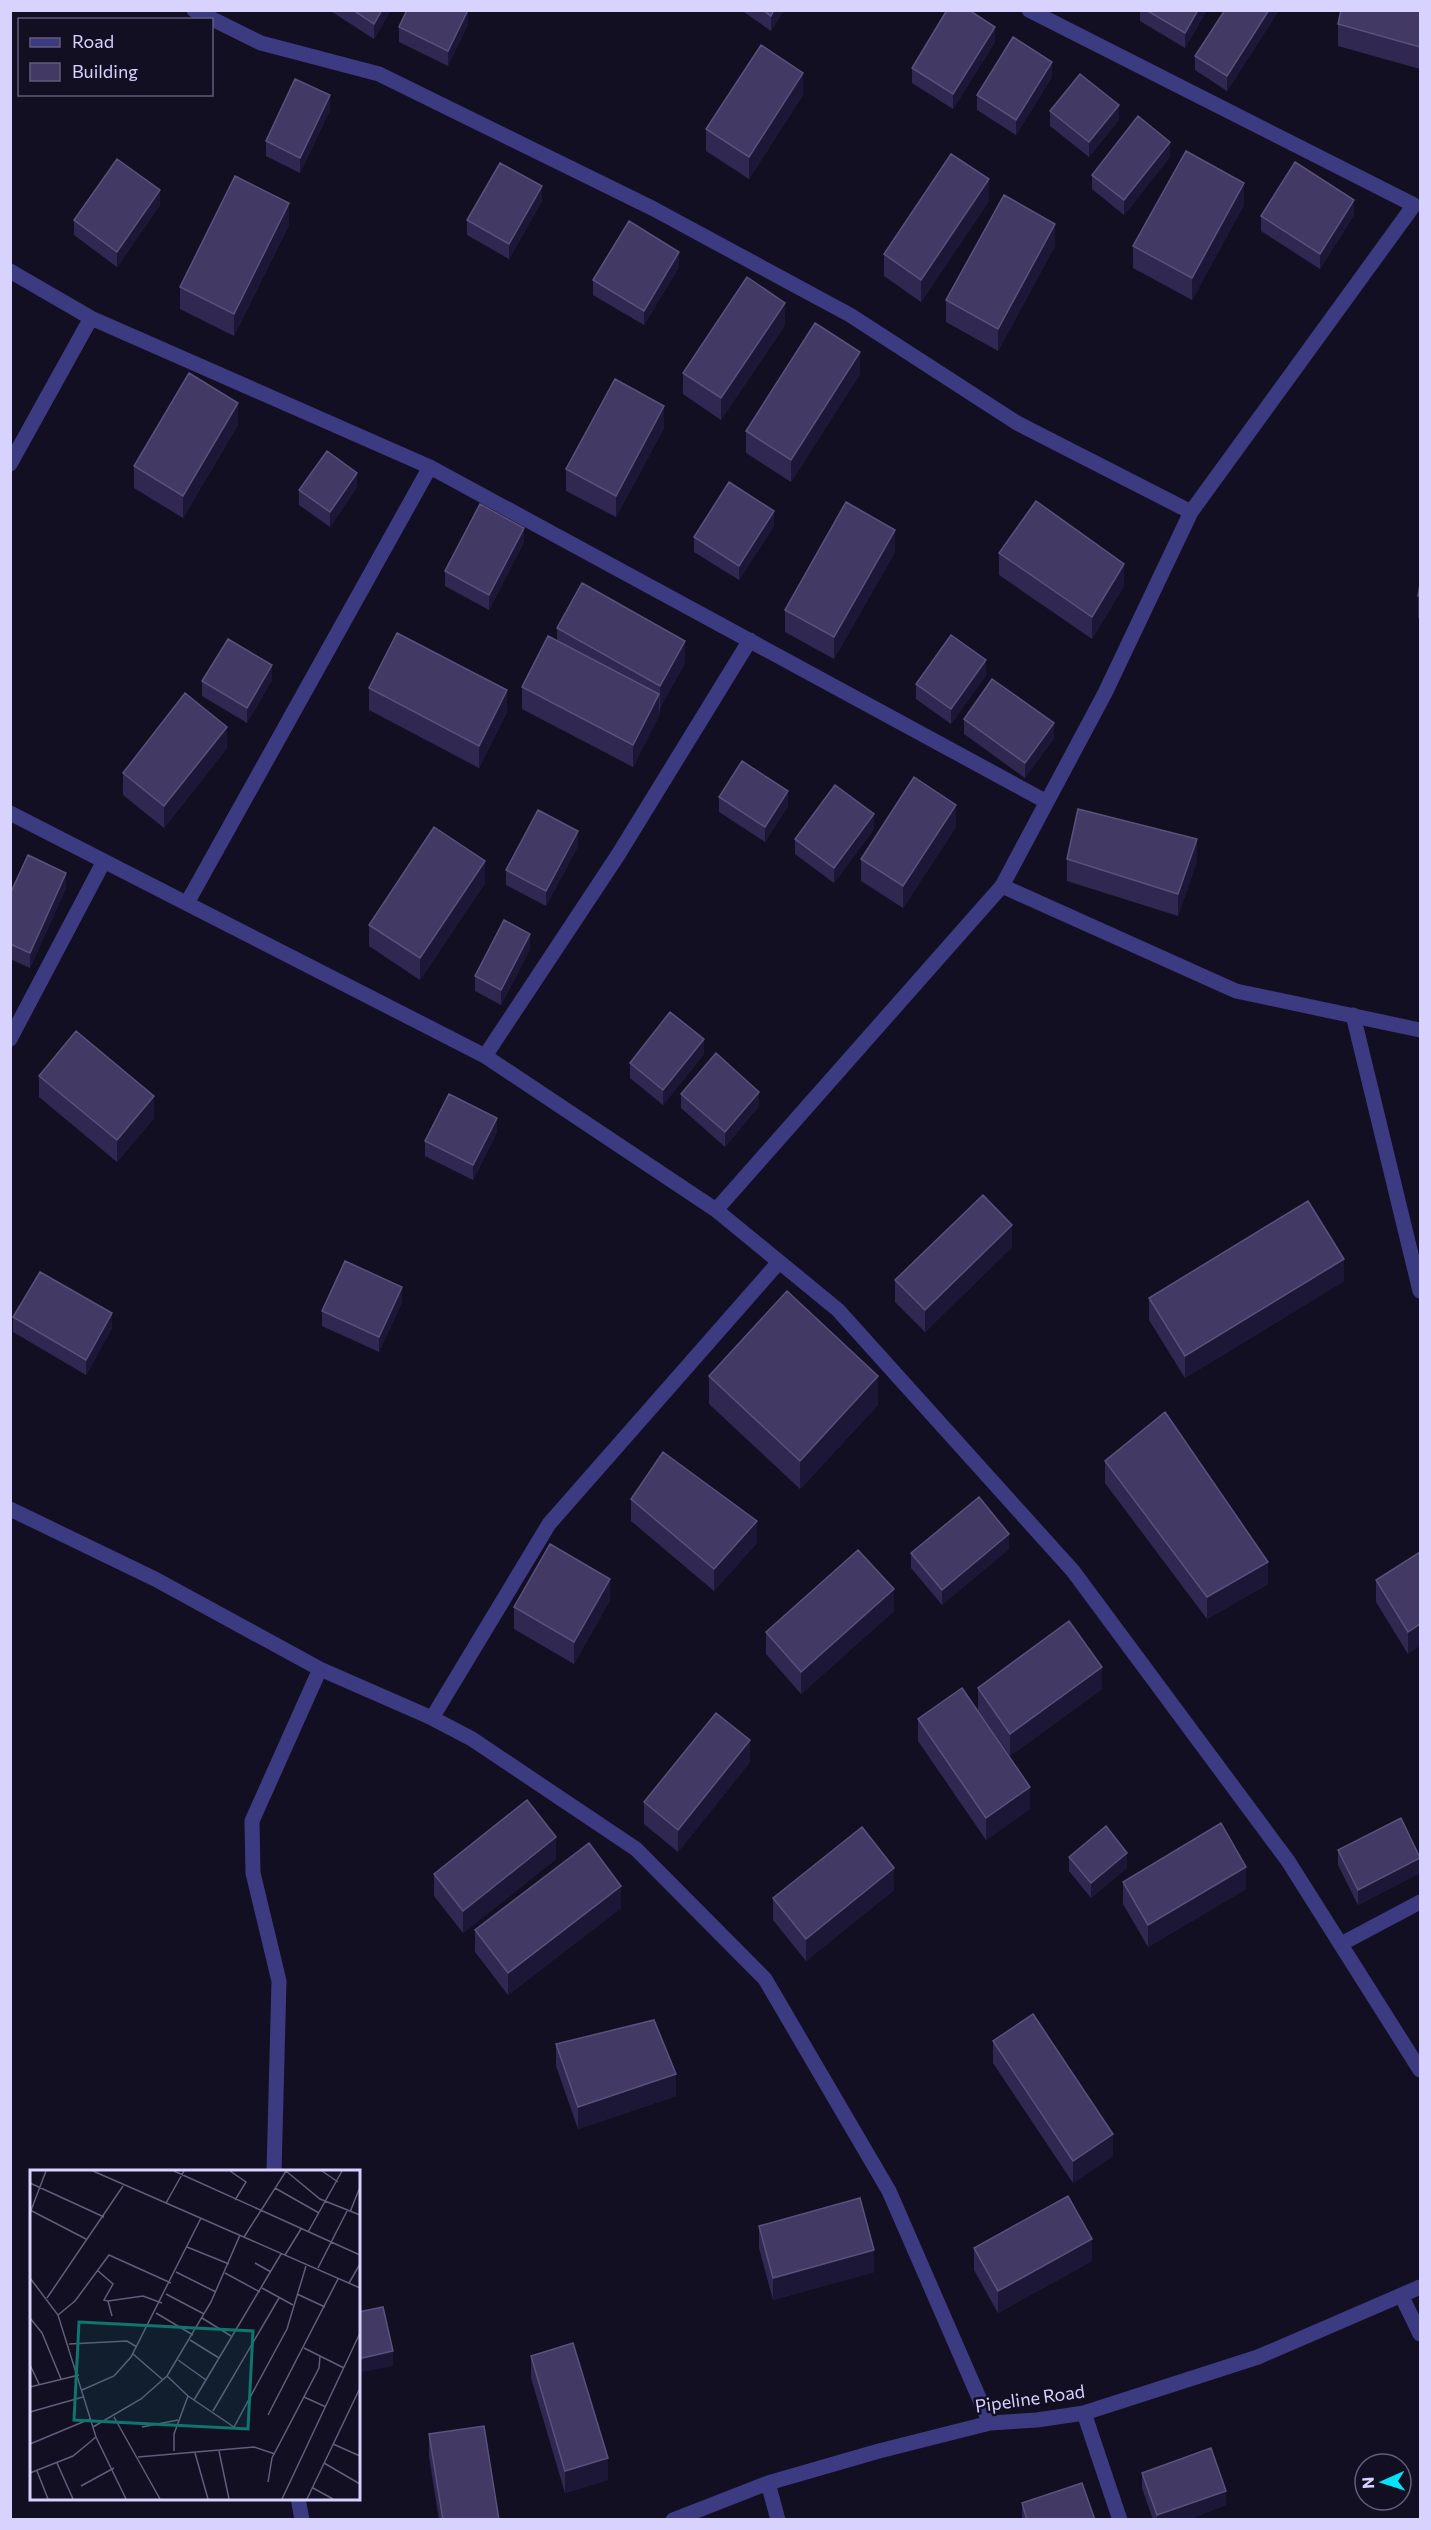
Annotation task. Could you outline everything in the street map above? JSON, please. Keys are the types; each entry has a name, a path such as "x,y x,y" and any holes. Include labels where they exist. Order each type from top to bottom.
{"street":[{"path":"194,10 210,18"},
{"path":"716,1210 1002,886 1105,693 1191,512 1414,205 1029,10"},
{"path":"213,20 261,44 379,74 652,208 850,315 1017,423 1191,512"},
{"path":"10,271 91,318 430,467 1047,802"},
{"path":"10,464 91,318"},
{"path":"187,903 430,467"},
{"path":"485,1056 618,855 750,640"},
{"path":"10,813 485,1056 716,1210 838,1310 1073,1571 1288,1861 1420,2070"},
{"path":"10,1039 104,861"},
{"path":"1002,886 1236,991 1420,1030"},
{"path":"1353,1015 1420,1291"},
{"path":"432,1718 549,1524 779,1262"},
{"path":"10,1509 155,1579 320,1669 432,1718 472,1739 636,1849 765,1979 889,2191 990,2423"},
{"path":"274,2170 279,1981 253,1873 252,1821 320,1669"},
{"path":"1341,1944 1420,1902"},
{"name":"Pipeline Road","path":"673,2520 768,2483 879,2451 990,2423 1037,2420 1084,2413 1258,2357 1420,2288"},
{"path":"1402,2297 1420,2334"},
{"path":"1084,2413 1120,2520"},
{"path":"768,2483 778,2520"},
{"path":"298,2500 302,2520"}],"building":[{"path":"353,10 382,10 374,24"},
{"path":"407,10 468,10 448,51 399,27"},
{"path":"763,10 774,10 771,16"},
{"path":"947,10 969,10 995,27 953,94 912,68"},
{"path":"1146,10 1198,10 1185,33"},
{"path":"1225,10 1269,10 1227,76 1195,56"},
{"path":"1341,10 1420,10 1420,47 1338,24"},
{"path":"1013,37 1052,62 1016,120 977,95"},
{"path":"761,45 803,73 749,157 706,129"},
{"path":"1080,74 1119,105 1089,142 1050,111"},
{"path":"295,79 330,95 300,158 266,141"},
{"path":"1138,116 1170,142 1124,200 1092,175"},
{"path":"1186,151 1244,183 1192,278 1133,246"},
{"path":"951,154 989,179 921,280 884,254"},
{"path":"117,159 160,190 117,252 74,220"},
{"path":"1295,162 1354,200 1320,254 1261,216"},
{"path":"500,163 542,186 509,244 467,220"},
{"path":"235,176 289,203 234,314 180,287"},
{"path":"1004,195 1055,224 998,329 946,300"},
{"path":"629,221 679,252 644,311 593,280"},
{"path":"747,277 785,303 721,398 683,373"},
{"path":"815,323 860,352 791,460 746,431"},
{"path":"189,373 238,403 183,496 134,466"},
{"path":"615,379 664,406 616,496 566,469"},
{"path":"327,451 357,473 330,512 299,490"},
{"path":"729,482 774,511 739,566 694,537"},
{"path":"1036,501 1124,564 1092,617 999,553"},
{"path":"846,502 895,530 834,637 785,610"},
{"path":"480,504 524,528 489,595 445,571"},
{"path":"582,583 685,641 660,686 557,628"},
{"path":"397,633 507,690 479,746 369,688"},
{"path":"951,635 986,660 951,709 916,684"},
{"path":"548,636 659,694 633,745 522,687"},
{"path":"228,639 272,665 247,708 202,681"},
{"path":"992,679 1054,723 1025,763 964,719"},
{"path":"185,693 227,727 164,806 123,773"},
{"path":"742,761 788,791 765,827 719,797"},
{"path":"914,777 956,805 903,886 861,859"},
{"path":"835,785 874,814 834,868 795,839"},
{"path":"1078,809 1197,839 1178,894 1067,859"},
{"path":"538,810 578,831 546,891 506,870"},
{"path":"434,827 485,861 420,958 369,925"},
{"path":"28,855 66,873 30,953 10,944 10,894"},
{"path":"504,920 530,934 501,990 475,976"},
{"path":"670,1012 704,1039 663,1090 630,1063"},
{"path":"76,1031 154,1096 117,1140 39,1076"},
{"path":"716,1053 759,1092 725,1132 681,1094"},
{"path":"449,1094 497,1118 473,1165 425,1141"},
{"path":"983,1195 1012,1225 925,1310 895,1280"},
{"path":"1308,1201 1344,1259 1185,1356 1149,1298"},
{"path":"345,1261 402,1287 379,1337 322,1311"},
{"path":"40,1272 112,1313 86,1360 13,1317"},
{"path":"787,1291 878,1376 800,1461 709,1376"},
{"path":"1165,1412 1268,1562 1207,1597 1105,1461"},
{"path":"663,1452 757,1521 714,1569 631,1499"},
{"path":"979,1497 1009,1534 942,1590 911,1553"},
{"path":"550,1544 610,1579 574,1642 514,1607"},
{"path":"858,1550 894,1589 801,1672 766,1632"},
{"path":"1420,1552 1420,1624 1408,1632 1376,1580"},
{"path":"1069,1621 1102,1667 1010,1734 978,1688"},
{"path":"962,1688 1030,1787 986,1818 918,1719"},
{"path":"716,1713 750,1740 678,1830 644,1802"},
{"path":"527,1800 556,1837 463,1911 434,1874"},
{"path":"1401,1818 1420,1858 1358,1890 1338,1850"},
{"path":"1221,1823 1246,1867 1148,1925 1123,1882"},
{"path":"1106,1826 1127,1853 1091,1883 1069,1857"},
{"path":"862,1827 894,1868 806,1939 773,1898"},
{"path":"589,1843 621,1886 508,1973 475,1930"},
{"path":"1033,2014 1113,2134 1073,2161 993,2041"},
{"path":"654,2020 676,2074 578,2107 556,2044"},
{"path":"1068,2196 1092,2239 998,2291 974,2248"},
{"path":"860,2198 874,2250 773,2278 759,2226"},
{"path":"383,2307 393,2351 360,2359 360,2312"},
{"path":"573,2343 608,2458 565,2471 531,2356"},
{"path":"484,2426 499,2520 443,2520 429,2434"},
{"path":"1211,2448 1226,2491 1157,2515 1142,2473"},
{"path":"1082,2483 1095,2520 1027,2520 1022,2503"}]}
